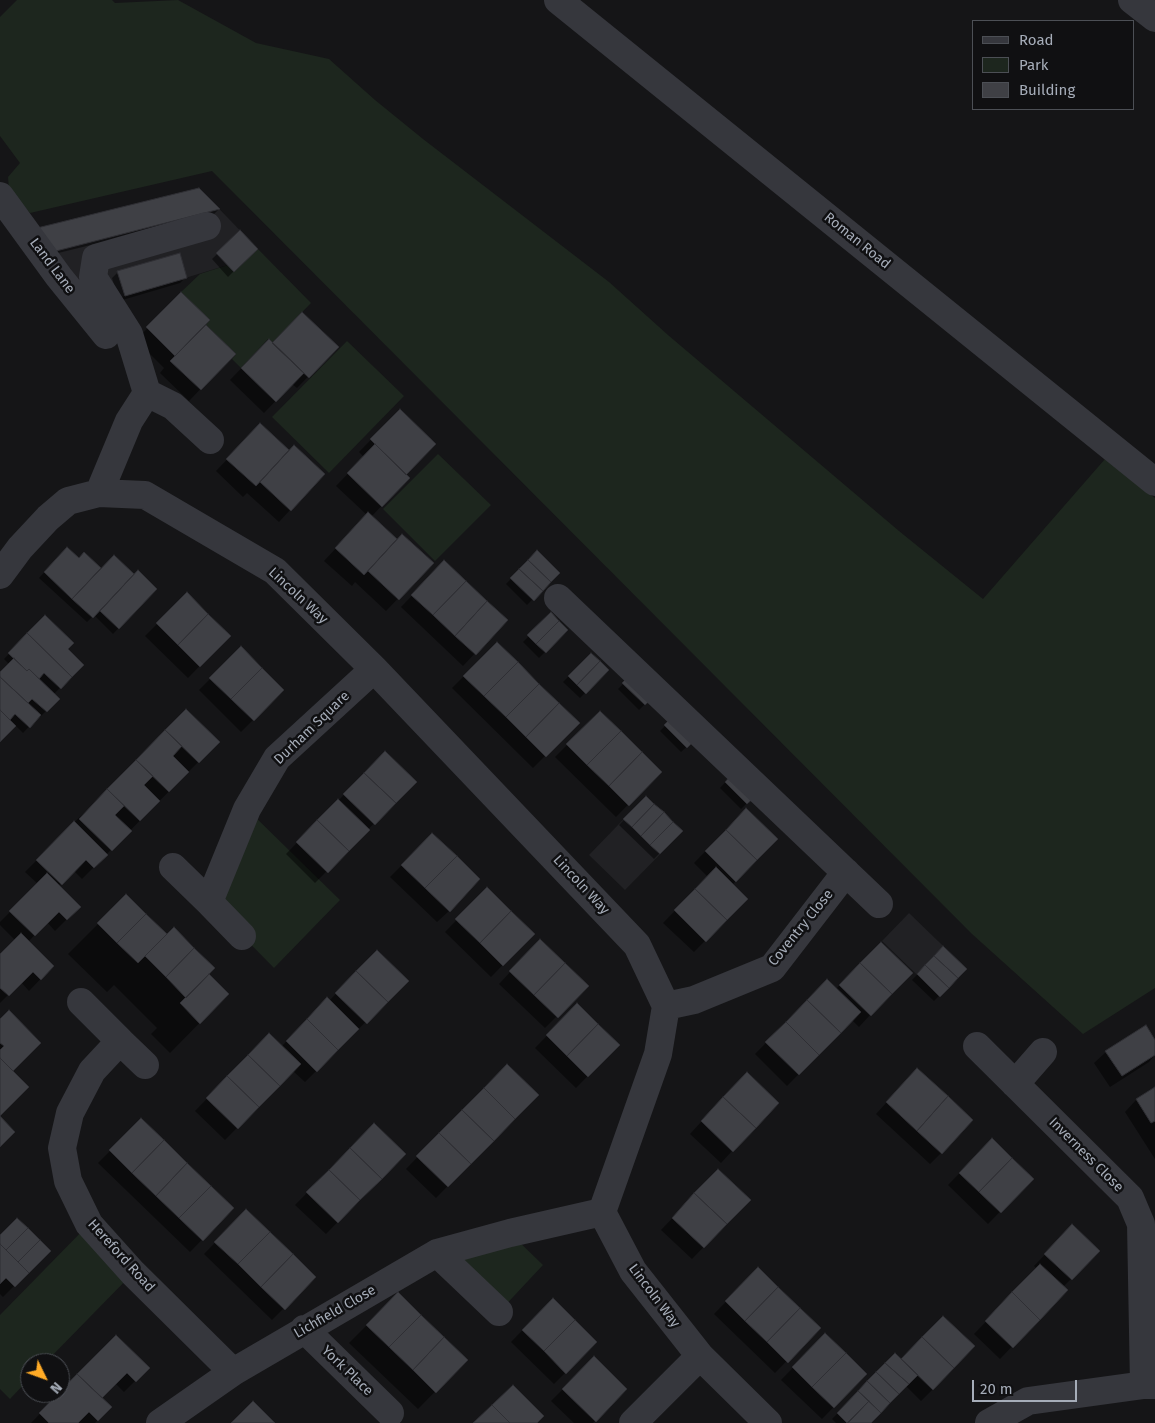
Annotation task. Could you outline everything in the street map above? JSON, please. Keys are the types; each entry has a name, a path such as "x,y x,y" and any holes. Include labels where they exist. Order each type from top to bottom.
{"street":[{"name":"Roman Road","path":"558,0 1155,482"},
{"path":"1132,0 1155,18"},
{"name":"Land Lane","path":"0,196 59,277 106,335"},
{"path":"207,226 96,258 93,277 129,334 148,393 173,406 210,440"},
{"path":"99,493 129,422 148,393"},
{"name":"Lincoln Way","path":"0,575 10,542 48,518 68,501 99,493 145,495 275,571 374,669 637,945 666,1006"},
{"path":"558,598 879,904"},
{"name":"Durham Square","path":"209,902 247,809 277,758 374,669"},
{"path":"173,867 242,936"},
{"name":"Coventry Close","path":"666,1006 694,1000 772,968 846,872"},
{"path":"80,1002 145,1066"},
{"path":"602,1212 658,1054 666,1006"},
{"name":"Hereford Road","path":"120,1041 92,1071 70,1113 62,1148 68,1181 89,1224 134,1274 233,1372"},
{"name":"Inverness Close","path":"977,1046 1130,1198 1141,1224 1149,1385"},
{"path":"1014,1084 1043,1052"},
{"name":"Lincoln Way","path":"602,1212 633,1271 700,1356 768,1423"},
{"name":"Lichfield Close","path":"233,1372 437,1252 602,1212"},
{"path":"437,1252 499,1312"},
{"name":"York Place","path":"304,1329 390,1413"},
{"path":"633,1423 700,1356"},
{"path":"160,1423 233,1372"},
{"path":"989,1423 1028,1401 1149,1385"}],"shaded area":[{"path":"199,188 258,249 234,272 228,265 96,305 33,229"},
{"path":"646,796 683,831 625,890 589,855"},
{"path":"909,913 967,969 940,997 882,941"}],"green space":[{"path":"17,0 112,0 115,3 178,0 256,43 329,59 423,139 609,282 668,335 899,531 983,599 1105,459 1155,498 1155,988 1083,1034 972,934 212,171 30,213 9,190 8,177 20,163 0,136 0,17"},
{"path":"258,249 311,303 272,343 268,339 241,368 232,359 236,354 206,325 209,320 181,292 200,274 228,265 234,272"},
{"path":"347,341 404,396 329,473 272,417"},
{"path":"438,454 491,505 435,561 383,509"},
{"path":"247,809 340,900 274,968 209,902"},
{"path":"89,1224 133,1273 55,1353 20,1353 20,1388 10,1399 0,1389 0,1315"},
{"path":"510,1233 543,1265 499,1312 437,1253"}],"building":[{"path":"199,188 220,209 52,252 33,229"},
{"path":"240,230 258,249 234,272 216,253"},
{"path":"180,253 187,278 125,296 117,271"},
{"path":"181,292 210,320 175,356 146,327"},
{"path":"302,312 339,347 309,378 272,343"},
{"path":"206,325 236,354 201,390 170,361"},
{"path":"269,339 304,373 276,402 241,368"},
{"path":"400,409 436,444 406,475 370,439"},
{"path":"260,423 289,450 256,486 226,459"},
{"path":"375,444 410,478 382,507 347,473"},
{"path":"294,445 325,474 291,511 260,482"},
{"path":"368,512 397,539 364,575 335,548"},
{"path":"402,534 434,563 399,600 368,571"},
{"path":"67,547 79,558 84,552 101,568 72,599 44,572"},
{"path":"537,550 560,573 551,582 528,560"},
{"path":"114,555 134,574 93,618 72,599"},
{"path":"444,560 466,581 433,615 411,595"},
{"path":"528,560 551,582 543,591 519,569"},
{"path":"519,569 543,591 534,601 510,578"},
{"path":"138,570 157,589 119,629 100,611"},
{"path":"466,581 487,601 455,636 433,615"},
{"path":"187,592 208,614 178,645 156,623"},
{"path":"487,601 508,620 476,655 455,636"},
{"path":"551,612 559,621 536,644 527,635"},
{"path":"208,614 231,636 200,667 178,645"},
{"path":"45,615 74,643 68,649 84,665 72,677 27,633"},
{"path":"559,621 568,630 546,653 536,644"},
{"path":"27,633 72,677 61,689 44,673 39,679 29,669 27,671 8,653"},
{"path":"497,642 518,662 484,696 463,676"},
{"path":"241,646 262,668 231,699 209,678"},
{"path":"591,653 600,661 577,685 568,676"},
{"path":"14,658 27,671 29,669 60,699 47,712 32,699 28,703 0,677 0,672"},
{"path":"600,661 609,670 586,694 577,685"},
{"path":"518,662 539,684 506,717 484,696"},
{"path":"262,668 284,690 254,721 231,699"},
{"path":"632,673 655,696 645,705 622,683"},
{"path":"0,677 41,715 30,728 15,714 10,720 0,710"},
{"path":"539,684 559,703 526,737 506,717"},
{"path":"559,703 580,723 546,757 526,737"},
{"path":"186,709 220,742 199,763 165,730"},
{"path":"0,710 16,726 0,742"},
{"path":"600,711 621,731 587,765 566,744"},
{"path":"673,716 696,739 687,748 664,725"},
{"path":"165,730 182,746 173,756 189,772 169,792 136,760"},
{"path":"621,731 642,752 609,786 587,765"},
{"path":"385,751 417,782 396,803 364,773"},
{"path":"642,752 662,772 629,806 609,786"},
{"path":"136,760 153,776 144,785 160,801 140,821 107,789"},
{"path":"364,773 396,803 375,825 343,794"},
{"path":"733,773 757,795 747,804 725,782"},
{"path":"107,789 124,806 115,815 132,831 112,851 79,819"},
{"path":"646,796 654,804 632,827 623,819"},
{"path":"338,799 370,830 349,851 317,820"},
{"path":"654,804 664,812 641,836 632,827"},
{"path":"746,808 778,839 757,860 726,830"},
{"path":"664,812 673,822 650,845 641,836"},
{"path":"317,820 349,851 328,873 296,842"},
{"path":"74,821 108,855 94,868 86,860 62,885 36,860"},
{"path":"673,822 683,831 660,854 650,845"},
{"path":"726,830 757,860 736,882 705,851"},
{"path":"432,833 457,856 425,888 401,865"},
{"path":"457,856 480,879 450,912 425,888"},
{"path":"716,867 748,899 727,920 695,889"},
{"path":"47,873 81,907 67,920 59,912 35,936 9,911"},
{"path":"487,887 511,911 480,943 455,919"},
{"path":"695,889 727,920 706,942 674,910"},
{"path":"126,894 146,914 117,943 97,923"},
{"path":"511,911 535,934 503,966 480,943"},
{"path":"146,914 167,934 138,963 117,943"},
{"path":"174,927 194,948 166,977 145,956"},
{"path":"21,933 54,966 41,980 33,972 9,996 0,988 0,954"},
{"path":"540,939 565,963 534,995 509,971"},
{"path":"881,942 913,973 892,994 860,963"},
{"path":"943,946 967,969 958,978 934,956"},
{"path":"194,948 215,968 186,998 166,977"},
{"path":"377,950 409,981 388,1002 356,971"},
{"path":"934,956 958,978 949,988 925,965"},
{"path":"565,963 589,986 558,1018 534,995"},
{"path":"860,963 892,994 871,1016 839,985"},
{"path":"925,965 949,988 940,997 917,974"},
{"path":"356,971 388,1002 367,1024 335,993"},
{"path":"209,974 229,994 200,1024 180,1003"},
{"path":"827,979 861,1012 841,1033 807,1000"},
{"path":"327,997 359,1029 338,1050 307,1019"},
{"path":"807,1000 841,1033 819,1055 786,1022"},
{"path":"577,1003 598,1024 567,1056 546,1035"},
{"path":"9,1010 41,1043 13,1071 0,1058 0,1050 4,1046 0,1043 0,1019"},
{"path":"307,1019 338,1050 317,1072 286,1041"},
{"path":"786,1022 819,1055 799,1075 765,1042"},
{"path":"598,1024 620,1045 588,1077 567,1056"},
{"path":"1146,1025 1155,1040 1155,1055 1122,1076 1105,1051"},
{"path":"269,1033 301,1064 280,1086 248,1055"},
{"path":"248,1055 280,1086 259,1107 227,1076"},
{"path":"0,1058 29,1087 0,1116"},
{"path":"507,1064 539,1095 515,1119 484,1088"},
{"path":"917,1068 948,1096 917,1131 886,1102"},
{"path":"747,1072 779,1103 756,1128 723,1097"},
{"path":"227,1076 259,1107 238,1129 206,1098"},
{"path":"1155,1087 1155,1121 1151,1123 1136,1099"},
{"path":"484,1088 515,1119 494,1141 462,1110"},
{"path":"948,1096 973,1120 942,1154 917,1131"},
{"path":"723,1097 756,1128 733,1152 701,1121"},
{"path":"462,1110 494,1141 471,1164 439,1133"},
{"path":"0,1116 15,1132 0,1147"},
{"path":"141,1118 164,1140 132,1173 109,1150"},
{"path":"374,1123 406,1154 382,1179 350,1148"},
{"path":"439,1133 471,1164 448,1187 416,1156"},
{"path":"992,1138 1012,1158 979,1192 959,1173"},
{"path":"164,1140 187,1163 156,1196 132,1173"},
{"path":"350,1148 382,1179 360,1200 329,1170"},
{"path":"1012,1158 1034,1179 1001,1213 979,1192"},
{"path":"187,1163 211,1186 179,1218 156,1196"},
{"path":"718,1169 751,1200 727,1224 694,1193"},
{"path":"329,1170 360,1200 338,1223 306,1192"},
{"path":"211,1186 234,1208 203,1241 179,1218"},
{"path":"694,1193 727,1224 704,1248 672,1218"},
{"path":"246,1209 270,1232 238,1264 214,1242"},
{"path":"17,1218 28,1228 6,1250 0,1244 0,1235"},
{"path":"1072,1224 1100,1251 1072,1280 1044,1254"},
{"path":"28,1228 40,1240 18,1262 6,1250"},
{"path":"270,1232 293,1254 261,1287 238,1264"},
{"path":"40,1240 51,1251 29,1273 18,1262"},
{"path":"0,1244 29,1273 15,1287 6,1278 0,1284"},
{"path":"293,1254 316,1277 285,1310 261,1287"},
{"path":"1040,1264 1068,1290 1040,1320 1012,1292"},
{"path":"758,1267 778,1287 745,1321 725,1301"},
{"path":"778,1287 800,1308 767,1342 745,1321"},
{"path":"398,1292 421,1315 389,1347 366,1325"},
{"path":"1012,1292 1040,1320 1013,1348 985,1321"},
{"path":"553,1298 575,1320 544,1351 522,1330"},
{"path":"800,1308 821,1328 788,1363 767,1342"},
{"path":"421,1315 444,1337 413,1370 389,1347"},
{"path":"943,1316 975,1346 954,1368 922,1337"},
{"path":"575,1320 597,1342 566,1374 544,1351"},
{"path":"825,1333 846,1353 812,1387 792,1367"},
{"path":"116,1335 150,1368 136,1382 127,1373 102,1398 77,1374"},
{"path":"444,1337 468,1360 436,1393 413,1370"},
{"path":"922,1337 954,1368 933,1390 901,1359"},
{"path":"846,1353 867,1374 834,1408 812,1387"},
{"path":"895,1353 918,1375 909,1384 885,1363"},
{"path":"594,1356 627,1389 596,1422 562,1389"},
{"path":"885,1363 909,1384 899,1394 876,1372"},
{"path":"876,1372 899,1394 890,1403 867,1381"},
{"path":"77,1374 112,1407 98,1421 89,1412 78,1423 49,1423 39,1413 49,1403 70,1403 70,1381"},
{"path":"867,1381 890,1403 881,1413 858,1391"},
{"path":"513,1385 544,1416 537,1423 510,1423 492,1405"},
{"path":"858,1391 869,1401 847,1423 837,1413"},
{"path":"253,1401 275,1423 231,1423"},
{"path":"869,1401 881,1413 871,1423 848,1423"},
{"path":"492,1405 510,1423 473,1423"}]}
